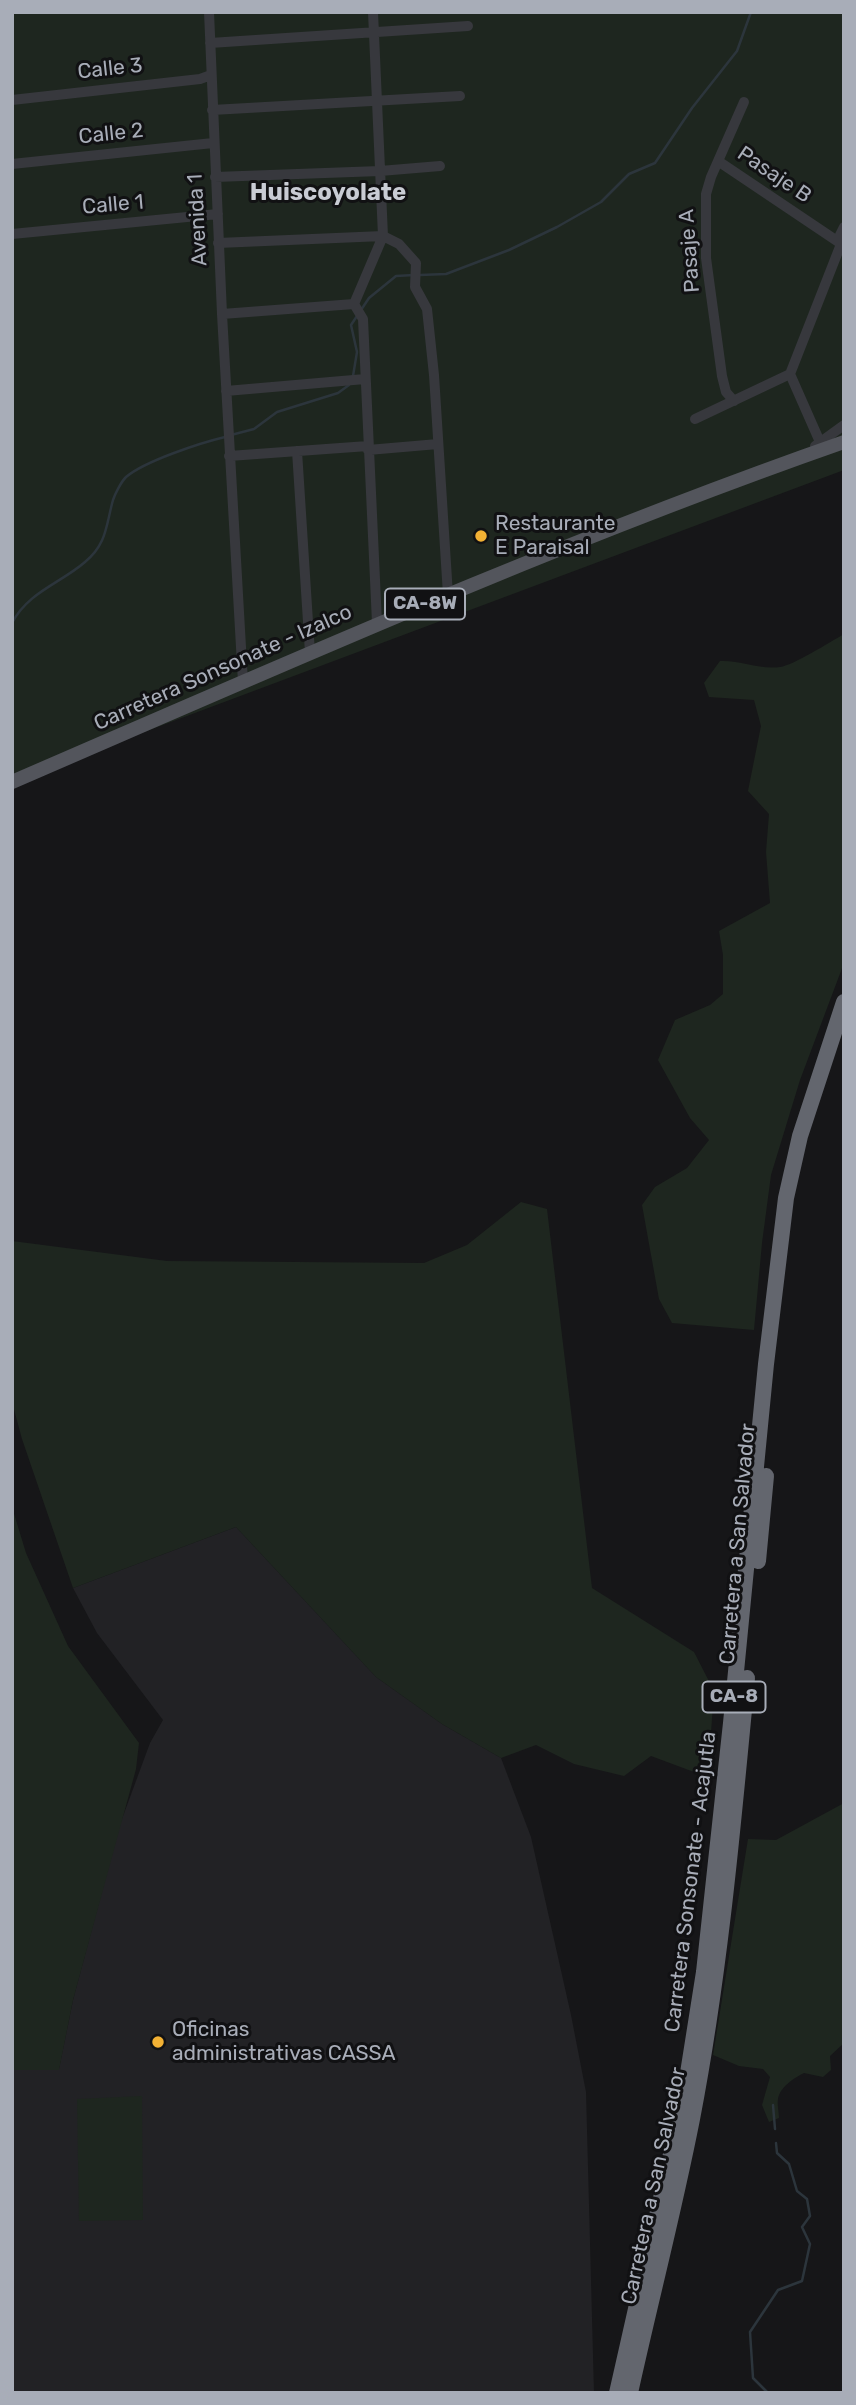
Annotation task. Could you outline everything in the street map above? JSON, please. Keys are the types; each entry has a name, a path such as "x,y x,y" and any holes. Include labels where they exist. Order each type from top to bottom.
{"highway":[{"name":"Carretera Sonsonate - Acajutla","path":"617,2393 685,2092 704,1972 732,1723 766,1364 786,1198 803,1124 844,1002"},
{"name":"Carretera a San Salvador","path":"630,2393 692,2120 716,1971 740,1752 778,1343 794,1211 811,1133 844,1032"}],"main road":[{"name":"Carretera Sonsonate - Izalco","path":"12,782 377,624 575,543 844,442"}],"street":[{"name":"Avenida 1","path":"209,12 218,243 243,682"},
{"path":"355,306 383,236 373,12"},
{"path":"211,43 468,26"},
{"name":"Calle 3","path":"12,100 200,79 211,75"},
{"path":"212,110 460,96"},
{"name":"Pasaje A","path":"734,401 726,392 722,376 705,244 706,194 744,102"},
{"name":"Calle 2","path":"12,164 214,143"},
{"name":"Pasaje B","path":"718,161 843,244"},
{"path":"215,177 440,166"},
{"name":"Calle 1","path":"12,233 218,214"},
{"path":"695,419 790,374 843,244 840,235 844,227"},
{"path":"218,243 383,236 400,244 416,263 415,287 427,309 448,595"},
{"path":"222,314 355,306"},
{"path":"355,306 363,319 356,380 368,448 377,624"},
{"path":"790,374 820,442"},
{"path":"226,391 356,380"},
{"path":"801,457 844,425"},
{"path":"229,450 297,451 438,444"},
{"path":"297,451 310,653"}],"shaded area":[{"path":"12,12 844,12 844,470 64,762 12,786"},
{"path":"844,634 844,963 800,1080 771,1175 754,1330 672,1323 659,1299 642,1205 655,1187 687,1168 709,1140 690,1118 658,1060 675,1020 710,1005 723,994 723,955 719,931 770,903 766,852 769,814 748,791 761,726 754,700 709,697 704,683 720,661 780,667 803,658"},
{"path":"521,1202 547,1209 592,1588 694,1652 714,1691 710,1746 694,1772 651,1756 624,1776 574,1764 536,1745 501,1758 442,1724 376,1677 236,1527 73,1588 22,1439 12,1402 12,1241 167,1261 424,1263 467,1245"},
{"path":"12,1507 26,1553 68,1646 139,1743 136,1769 73,2000 59,2070 12,2070"},
{"path":"236,1527 376,1677 442,1724 501,1758 531,1837 586,2092 594,2393 12,2393 12,2070 59,2069 73,2000 119,1827 150,1743 163,1720 97,1633 73,1588"},
{"path":"844,1803 844,2043 830,2056 831,2070 823,2077 804,2073 784,2087 778,2099 779,2118 769,2122 762,2105 770,2077 763,2069 739,2066 713,2055 748,1839 776,1840"},
{"path":"142,2096 143,2220 79,2221 77,2099"}],"waterway":[{"path":"420,275 446,274 509,250 601,202 629,174 655,163 692,108 737,51 751,12"},
{"path":"361,310 369,298 396,276 414,275"},
{"path":"353,376 357,352 351,325 357,316"},
{"path":"231,435 254,429 277,412 338,393 349,385"},
{"path":"12,623 27,603 76,569 98,548 105,534 114,497 126,477 159,459 225,437"},
{"path":"773,2105 775,2129"},
{"path":"768,2393 753,2378 750,2332 778,2290 802,2281 810,2244 802,2227 810,2216 807,2199 797,2191 789,2164 777,2153 776,2143"}],"place":[{"name":"Restaurante E Paraisal","path":"481,536"},
{"name":"Oficinas administrativas CASSA","path":"158,2042"}],"district":[{"name":"Huiscoyolate","path":"328,193"}]}
